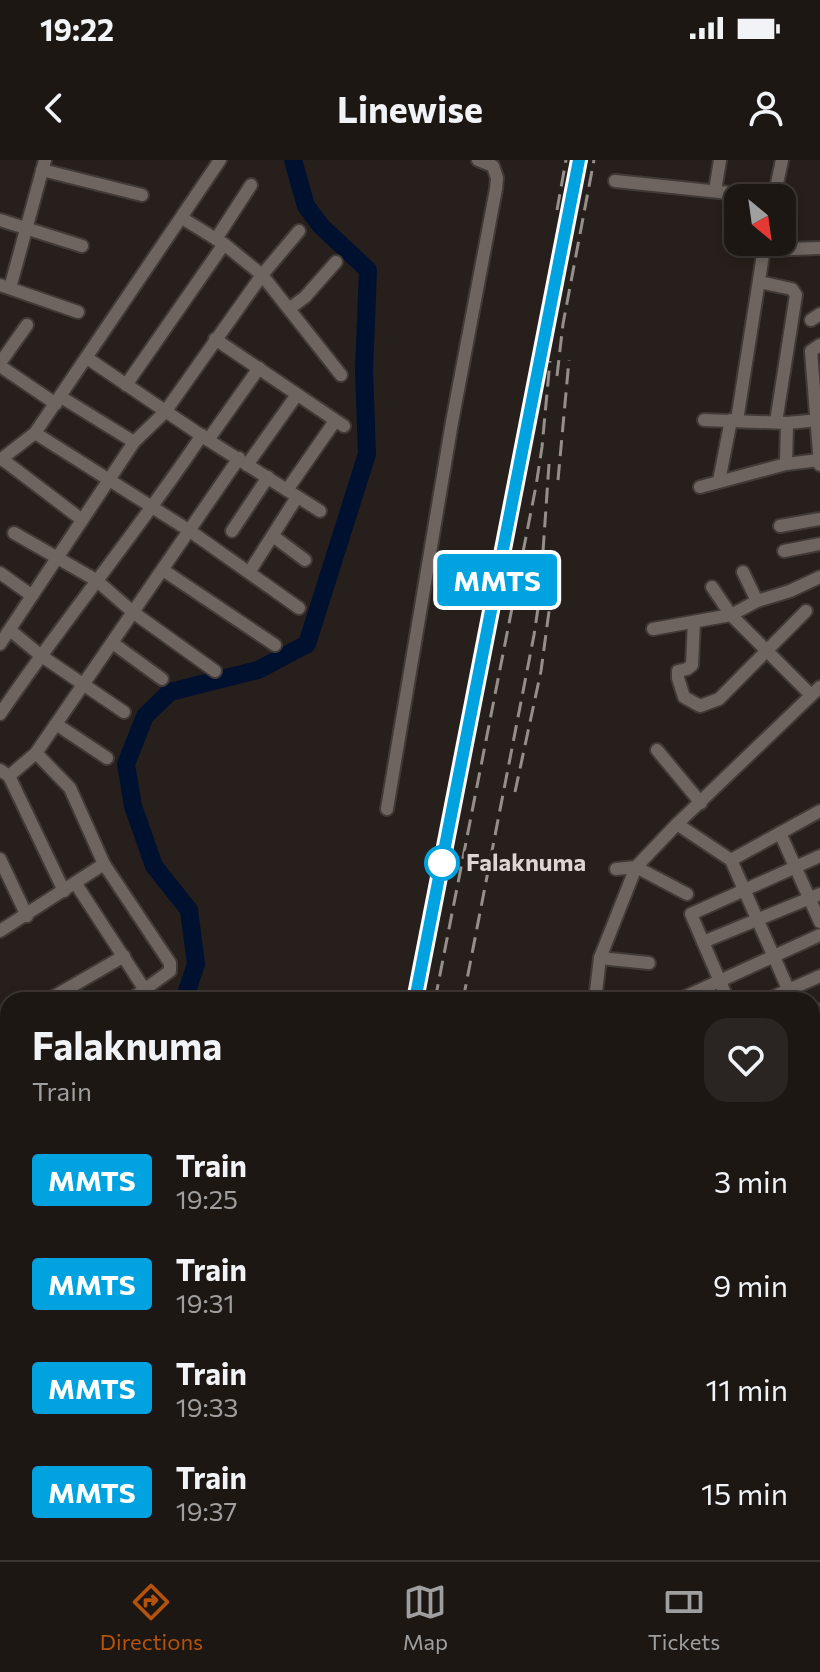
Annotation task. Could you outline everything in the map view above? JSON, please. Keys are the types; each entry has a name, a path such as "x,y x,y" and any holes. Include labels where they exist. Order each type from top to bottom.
{"street":[{"path":"81,519 1,459 35,433 220,160"},
{"path":"387,809 452,422 496,189 497,178 493,166 478,160"},
{"path":"715,191 720,160"},
{"path":"777,184 782,160"},
{"path":"78,312 5,286 43,165 142,195"},
{"path":"615,181 724,192"},
{"path":"126,385 220,241 251,185"},
{"path":"182,218 220,241 262,275 341,375"},
{"path":"0,220 82,246"},
{"path":"0,644 134,442 165,412 262,275 299,231"},
{"path":"796,245 819,245"},
{"path":"719,481 734,420 763,256"},
{"path":"289,309 305,297 336,262"},
{"path":"759,282 792,289 796,295 782,422 786,464"},
{"path":"27,325 0,364 134,442"},
{"path":"215,339 340,423 292,494 273,536 250,571"},
{"path":"700,487 786,464 819,462 819,420 811,351 820,345"},
{"path":"87,358 320,511"},
{"path":"0,714 96,580 259,368"},
{"path":"64,891 4,773 36,753 190,531 296,396"},
{"path":"704,420 819,420"},
{"path":"35,433 190,531 299,608"},
{"path":"232,531 268,477"},
{"path":"780,526 820,519"},
{"path":"14,533 96,580 134,613 215,671"},
{"path":"273,536 305,560"},
{"path":"784,551 820,544"},
{"path":"163,570 275,645"},
{"path":"743,572 757,601"},
{"path":"0,573 31,595"},
{"path":"653,629 731,615 757,601 790,591 820,577"},
{"path":"596,992 600,958 636,867 816,691 731,615 712,587"},
{"path":"694,622 692,665 678,671 678,678 684,697 700,706 719,699 806,611"},
{"path":"10,630 40,655 124,712"},
{"path":"114,644 162,679"},
{"path":"56,724 107,758"},
{"path":"657,750 701,803"},
{"path":"36,753 70,788 104,864 170,963 170,971 142,992"},
{"path":"731,860 820,811"},
{"path":"677,824 731,860 790,992"},
{"path":"780,833 796,867 815,896 820,922"},
{"path":"724,992 691,914 820,856"},
{"path":"0,859 27,916"},
{"path":"0,931 104,864"},
{"path":"616,869 636,867 687,894"},
{"path":"76,884 145,990"},
{"path":"703,942 815,896"},
{"path":"694,992 820,935"},
{"path":"62,992 124,956"},
{"path":"600,958 649,963"},
{"path":"796,992 820,976"}],"waterway":[{"path":"187,992 196,964 189,910 154,866 133,806 126,764 145,716 170,692 258,670 307,644 367,454 364,370 368,270 321,226 306,206 293,160"}],"railway":[{"path":"557,210 566,160"},
{"path":"417,992 579,160"},
{"path":"557,376 563,324 594,160"},
{"path":"558,480 569,360"},
{"path":"437,992 536,486 550,361"},
{"path":"465,992 534,635 540,595 549,464"},
{"path":"515,792 541,671 550,604"}],"train":[{"name":"MMTS","path":"417,992 579,160"}],"place":[{"name":"Falaknuma","path":"442,863"}]}
